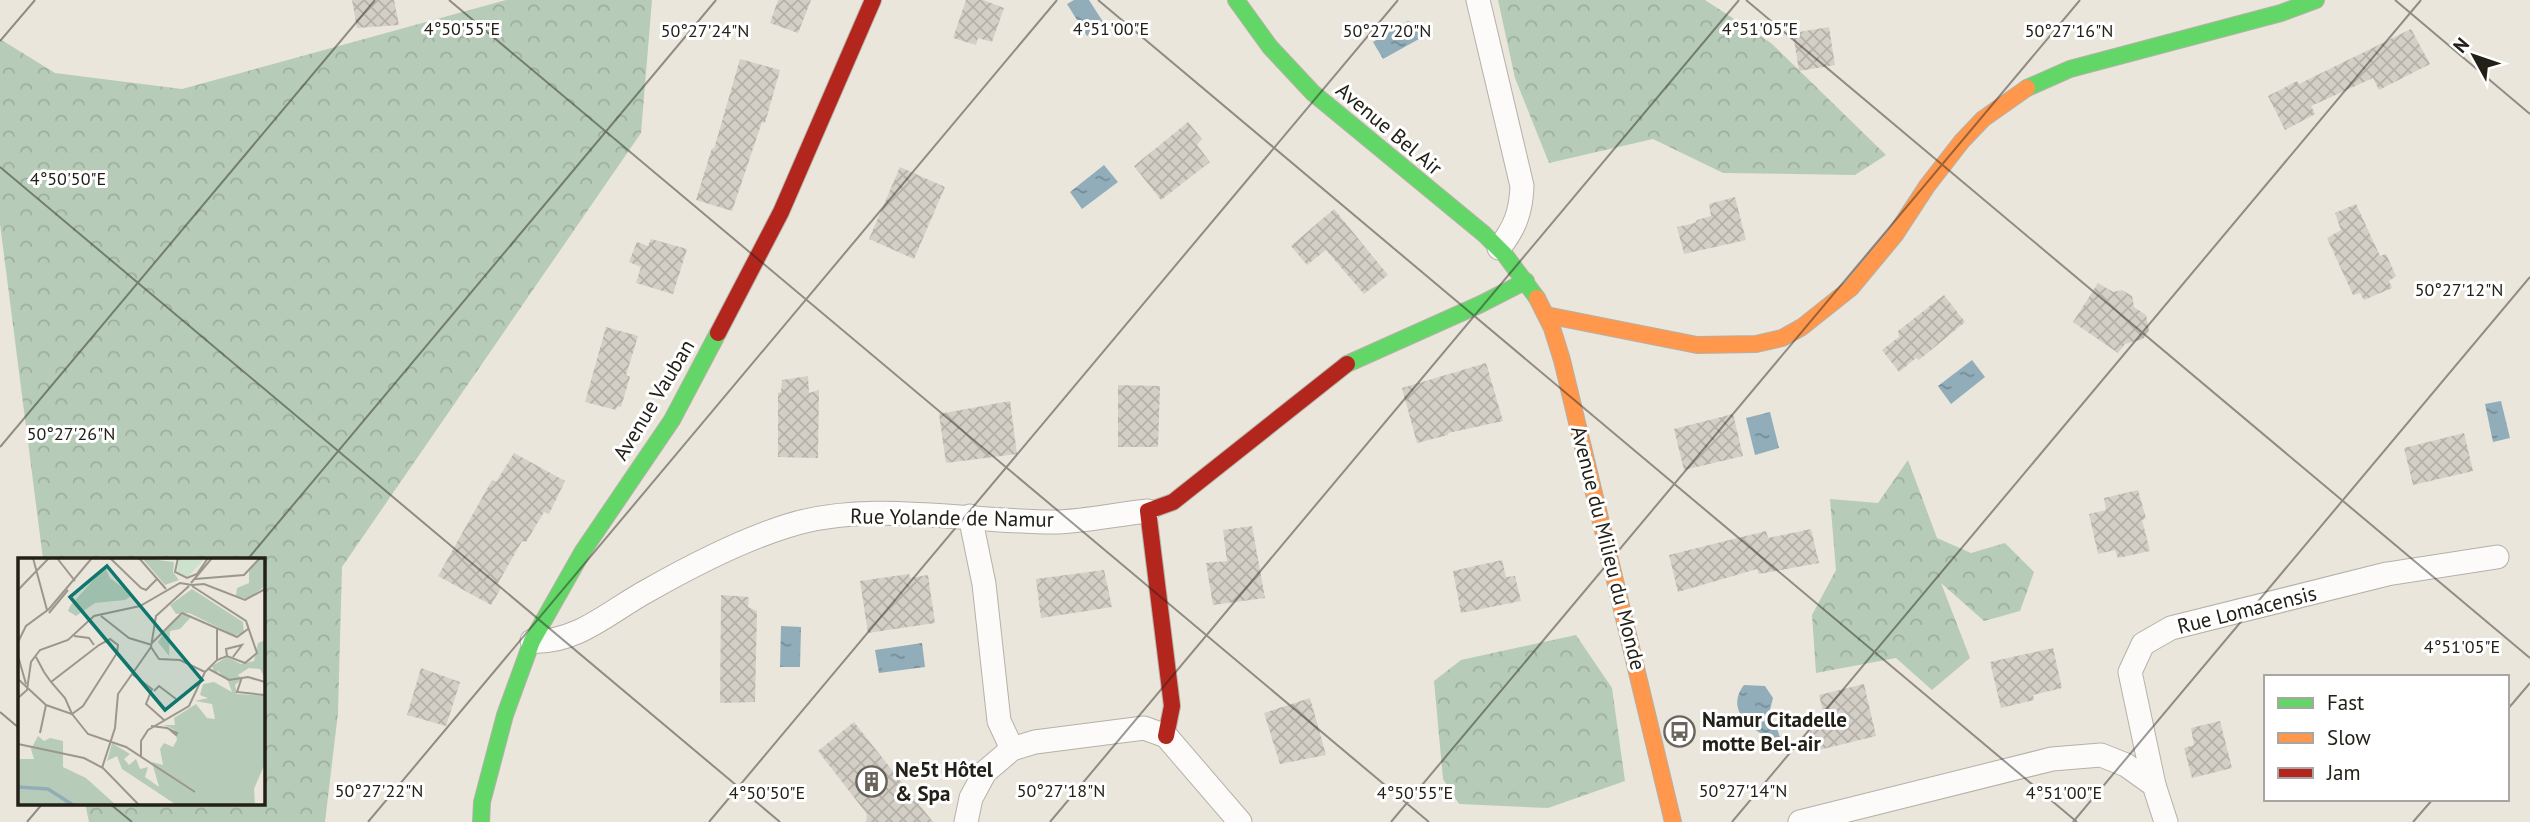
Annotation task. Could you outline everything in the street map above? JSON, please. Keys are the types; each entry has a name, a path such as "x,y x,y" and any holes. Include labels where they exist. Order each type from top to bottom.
{"street":[{"name":"Avenue Vauban","path":"481,822 482,802 505,715 532,641 583,551 678,408 781,212 873,0"},
{"name":"Avenue Bel Air","path":"1236,0 1270,47 1322,102 1499,248 1526,281"},
{"path":"1478,0 1522,186 1521,209 1516,223 1499,248"},
{"path":"1546,315 1697,345 1756,344 1782,338 1802,327 1851,288 1895,235 1927,186 1962,141 1983,119 2031,85 2070,69 2281,13 2316,0"},
{"name":"Rue Yolande de Namur","path":"532,641 550,642 570,637 646,591 758,536 790,525 849,514 970,516 1059,522 1148,511 1173,502 1343,366 1370,351 1494,299 1526,281"},
{"name":"Avenue du Milieu du Monde","path":"1526,281 1546,315 1562,360 1674,822"},
{"path":"1148,511 1172,706 1166,736"},
{"path":"970,516 984,584 999,721 1012,748"},
{"name":"Rue Lomacensis","path":"2166,822 2154,785 2130,672 2143,644 2171,628 2373,578 2497,557"},
{"path":"966,822 971,798 985,772 1012,748 1035,742 1144,728 1166,736 1240,822"},
{"path":"1800,822 2052,759 2101,755 2126,765 2154,785"}],"green space":[{"path":"506,0 652,0 641,133 342,567 338,713 325,822 89,822 85,804 264,804 264,558 43,558 0,224 0,39 55,73 182,89"},
{"path":"1498,0 1705,0 1771,43 1886,155 1855,175 1723,173 1653,139 1549,163 1515,78"},
{"path":"1908,460 1937,538 1971,553 2005,543 2034,572 2020,611 1984,621 1941,583 1970,658 1932,690 1896,658 1816,673 1812,615 1836,570 1830,499 1878,503"},
{"path":"1576,635 1612,688 1625,781 1548,808 1459,804 1443,779 1434,681 1461,660"}],"water":[{"path":"1074,0 1089,0 1105,25 1087,36 1067,4"},
{"path":"1408,21 1420,27 1419,39 1383,59 1373,42"},
{"path":"1104,165 1118,182 1082,209 1070,192"},
{"path":"1972,360 1985,377 1951,404 1938,386"},
{"path":"2501,401 2510,438 2493,442 2485,404"},
{"path":"1770,412 1779,448 1755,455 1746,418"},
{"path":"781,626 801,627 800,667 780,667"},
{"path":"922,643 925,667 879,673 875,650"},
{"path":"1744,685 1765,686 1773,698 1770,710 1781,740 1778,745 1769,747 1765,744 1762,734 1749,725 1740,713 1737,700"}],"building":[{"path":"352,0 394,0 399,25 357,28"},
{"path":"778,0 811,0 798,33 770,23"},
{"path":"966,0 983,0 1004,8 992,42 978,38 976,45 953,38"},
{"path":"1829,27 1835,65 1799,71 1793,33"},
{"path":"2411,29 2430,64 2379,90 2373,78 2311,106 2315,114 2285,130 2268,96 2297,81 2299,84"},
{"path":"740,59 780,70 765,123 762,122 732,211 696,200"},
{"path":"1188,122 1202,139 1197,145 1210,162 1161,200 1134,166"},
{"path":"900,167 945,187 914,259 869,239"},
{"path":"1735,197 1746,240 1684,254 1677,227 1711,216 1709,204"},
{"path":"2356,204 2380,256 2386,254 2396,276 2389,281 2392,288 2364,300 2360,293 2353,295 2327,238 2341,230 2335,213"},
{"path":"1334,209 1388,275 1364,294 1326,250 1307,265 1291,246"},
{"path":"651,239 687,249 673,294 636,283 641,267 629,262 637,242 648,246"},
{"path":"2098,283 2113,292 2122,290 2132,296 2134,307 2146,315 2149,331 2143,339 2125,344 2118,353 2073,322"},
{"path":"1944,295 1965,322 1919,360 1916,358 1899,372 1882,350 1899,337 1898,331"},
{"path":"606,327 638,336 626,375 630,377 621,407 617,406 616,410 585,402"},
{"path":"1486,363 1503,421 1417,443 1402,388"},
{"path":"808,376 809,393 819,390 818,458 778,457 778,393 781,392 782,380"},
{"path":"1118,385 1160,386 1158,447 1118,447"},
{"path":"1010,401 1017,454 946,463 939,414"},
{"path":"1733,414 1743,456 1684,470 1674,429"},
{"path":"2464,433 2473,471 2413,485 2404,448"},
{"path":"514,453 565,481 549,514 544,512 526,542 522,541 497,585 501,588 491,605 438,576 492,480 496,482"},
{"path":"2138,490 2146,518 2142,520 2150,551 2118,558 2115,550 2098,554 2089,514 2106,510 2104,498"},
{"path":"1252,526 1265,598 1213,605 1206,563 1227,561 1223,530"},
{"path":"1811,529 1819,563 1759,574 1757,569 1678,592 1669,555 1766,531 1768,538"},
{"path":"1502,560 1506,577 1515,576 1521,601 1461,613 1453,571"},
{"path":"1104,570 1112,607 1041,618 1036,579"},
{"path":"909,574 910,578 928,575 935,623 868,633 860,581"},
{"path":"721,595 749,597 748,607 757,611 755,702 720,703"},
{"path":"2053,648 2062,688 2033,695 2034,700 2001,708 1990,662"},
{"path":"421,668 460,682 446,726 407,715"},
{"path":"1864,684 1876,736 1815,751 1808,724 1825,719 1819,695"},
{"path":"1310,698 1326,755 1280,764 1264,713"},
{"path":"2220,721 2232,768 2192,778 2184,748 2194,745 2191,728"},
{"name":"Ne5t Hôtel & Spa","path":"854,722 933,822 866,822 867,814 818,751"}],"traffic: fast":[{"path":"1236,0 1270,47 1313,93 1484,234 1505,255 1537,298"},
{"path":"2027,88 2070,69 2281,13 2316,0"},
{"path":"1347,364 1526,281"},
{"path":"481,822 482,802 505,715 532,641 583,551 672,420 718,333"}],"traffic: slow":[{"path":"1546,315 1697,345 1756,344 1782,338 1802,327 1851,288 1895,235 1927,186 1962,141 1983,119 2027,88"},
{"path":"1537,298 1552,328 1562,360 1673,822"}],"traffic: jam":[{"path":"718,333 781,212 873,0"},
{"path":"1166,736 1172,706 1148,511 1173,502 1347,364"}],"place":[{"name":"Namur Citadelle motte Bel-air","path":"1679,732"},
{"name":"Ne5t Hôtel & Spa","path":"872,782"}]}
